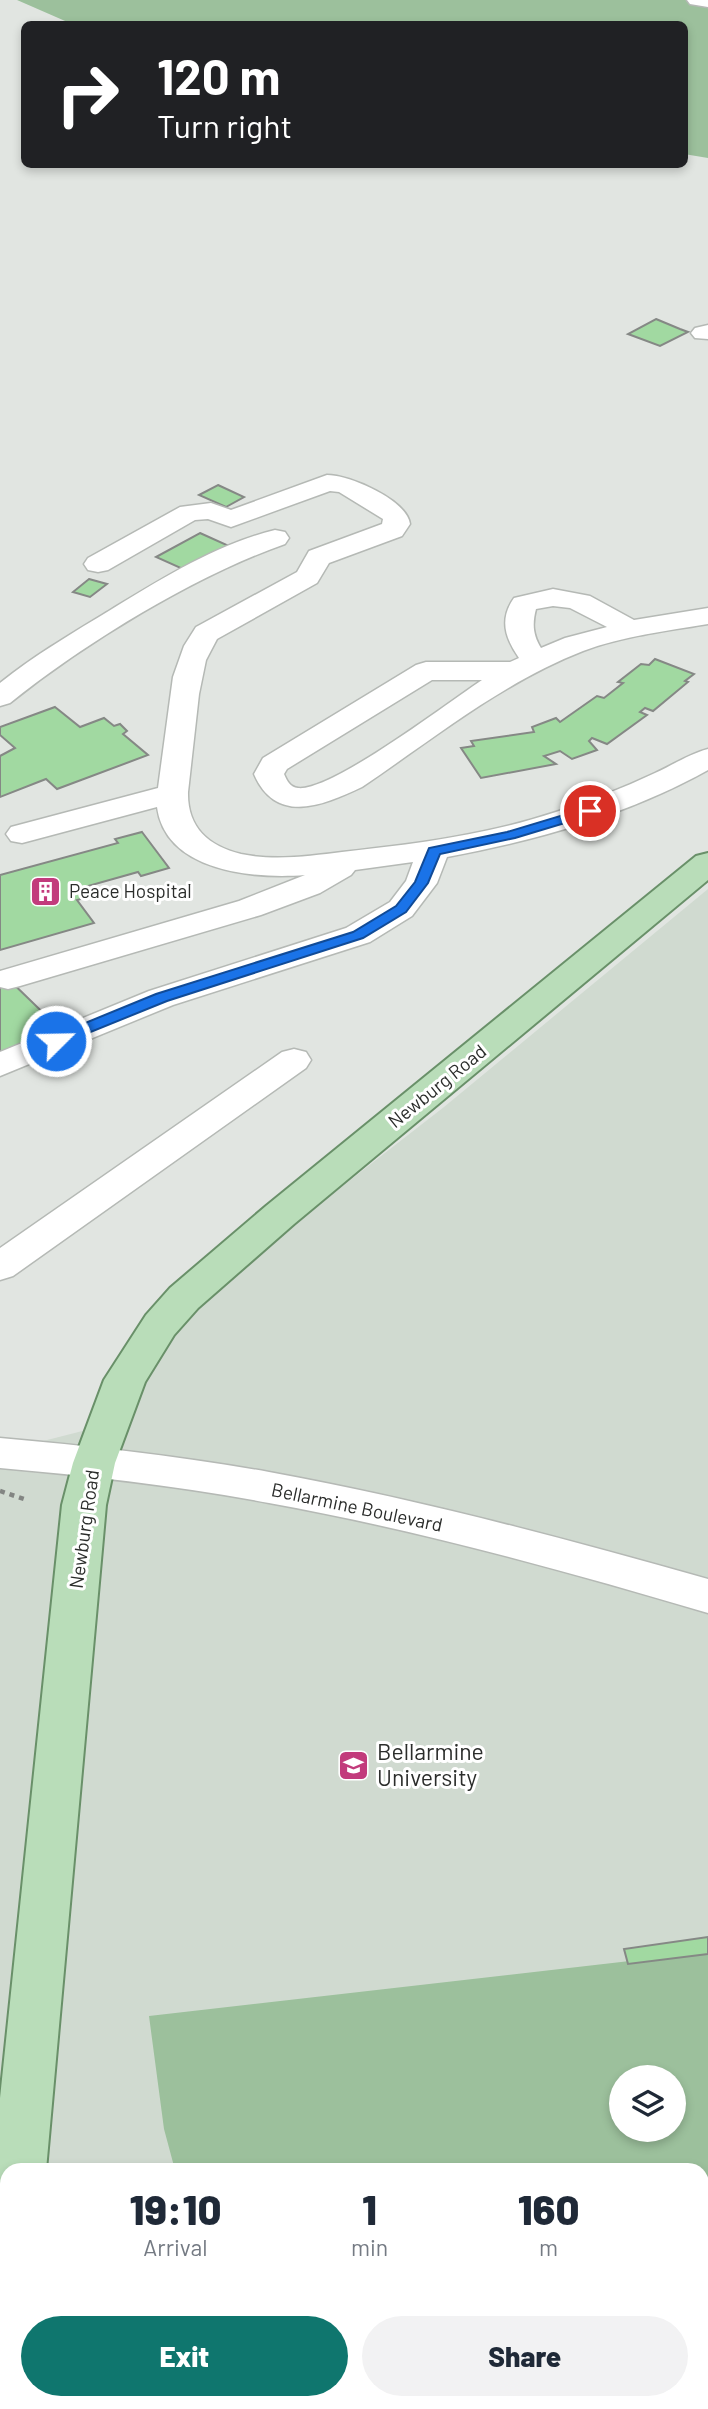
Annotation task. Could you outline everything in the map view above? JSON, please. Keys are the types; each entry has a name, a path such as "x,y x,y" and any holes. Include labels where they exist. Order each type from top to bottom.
{"main road":[{"name":"Newburg Road","path":"20,2163 85,1505 94,1463 125,1380 160,1325 184,1298 280,1214 708,863"}],"street":[{"path":"696,0 708,1"},
{"path":"231,519 327,483 338,483 348,486 396,516 397,524 392,530 319,557 307,577 206,633 195,646 184,702 173,793 176,822 192,843 214,855 243,864 308,866 434,851 510,835 590,811 639,792 708,758"},
{"path":"97,564 190,513 211,511 319,557"},
{"path":"0,696 75,643 161,592 241,549 275,538"},
{"path":"525,666 519,630 520,613 524,604 535,600 567,597 582,600 594,605 630,630"},
{"path":"525,666 426,671 274,764 269,774 272,785 281,794 311,796 351,781 525,666 575,644 700,617 697,633 708,643"},
{"path":"22,834 173,793"},
{"path":"0,1065 161,998 358,935 401,909 421,883 434,851"},
{"path":"8,979 250,908 309,886 353,860"},
{"path":"0,1267 294,1060"},
{"name":"Bellarmine Boulevard","path":"0,1453 235,1482 406,1517 570,1556 708,1596"}],"path":[{"path":"0,1491 24,1499"}],"shaded area":[{"name":"Bellarmine University","path":"708,889 708,2163 0,2163 0,1452 106,1425 200,1297 444,1107"}],"green space":[{"path":"17,0 708,0 708,158 688,155 688,21 65,21"},
{"path":"708,1952 708,2163 173,2163 164,2129 149,2016"}],"building":[{"path":"656,319 688,332 660,346 628,334"},
{"path":"218,485 244,497 226,507 199,495"},
{"path":"200,533 229,546 185,570 156,557"},
{"path":"89,579 107,584 90,597 73,592"},
{"path":"655,659 694,674 653,711 645,708 640,712 647,715 607,744 592,738 589,741 597,750 572,759 560,751 544,756 556,764 481,778 461,748 474,746 471,741 534,732 532,727 556,718 560,722 597,696 604,698 623,683 618,682 641,664 649,665"},
{"path":"55,707 80,727 104,718 114,726 120,724 127,731 123,734 148,755 57,789 46,779 0,797 0,756 15,748 0,735 0,727"},
{"name":"Peace Hospital","path":"142,832 169,868 141,876 138,872 88,886 95,895 77,900 94,923 0,950 0,875 118,843 115,839"},
{"path":"0,971 61,1030 0,1057"},
{"path":"708,1937 708,1954 628,1964 624,1949"}],"place":[{"name":"Peace Hospital","path":"46,891"},
{"name":"Bellarmine University","path":"354,1765"}],"route":[{"path":"56,1041 161,998 358,935 401,909 421,883 434,851 510,835 590,811"}]}
